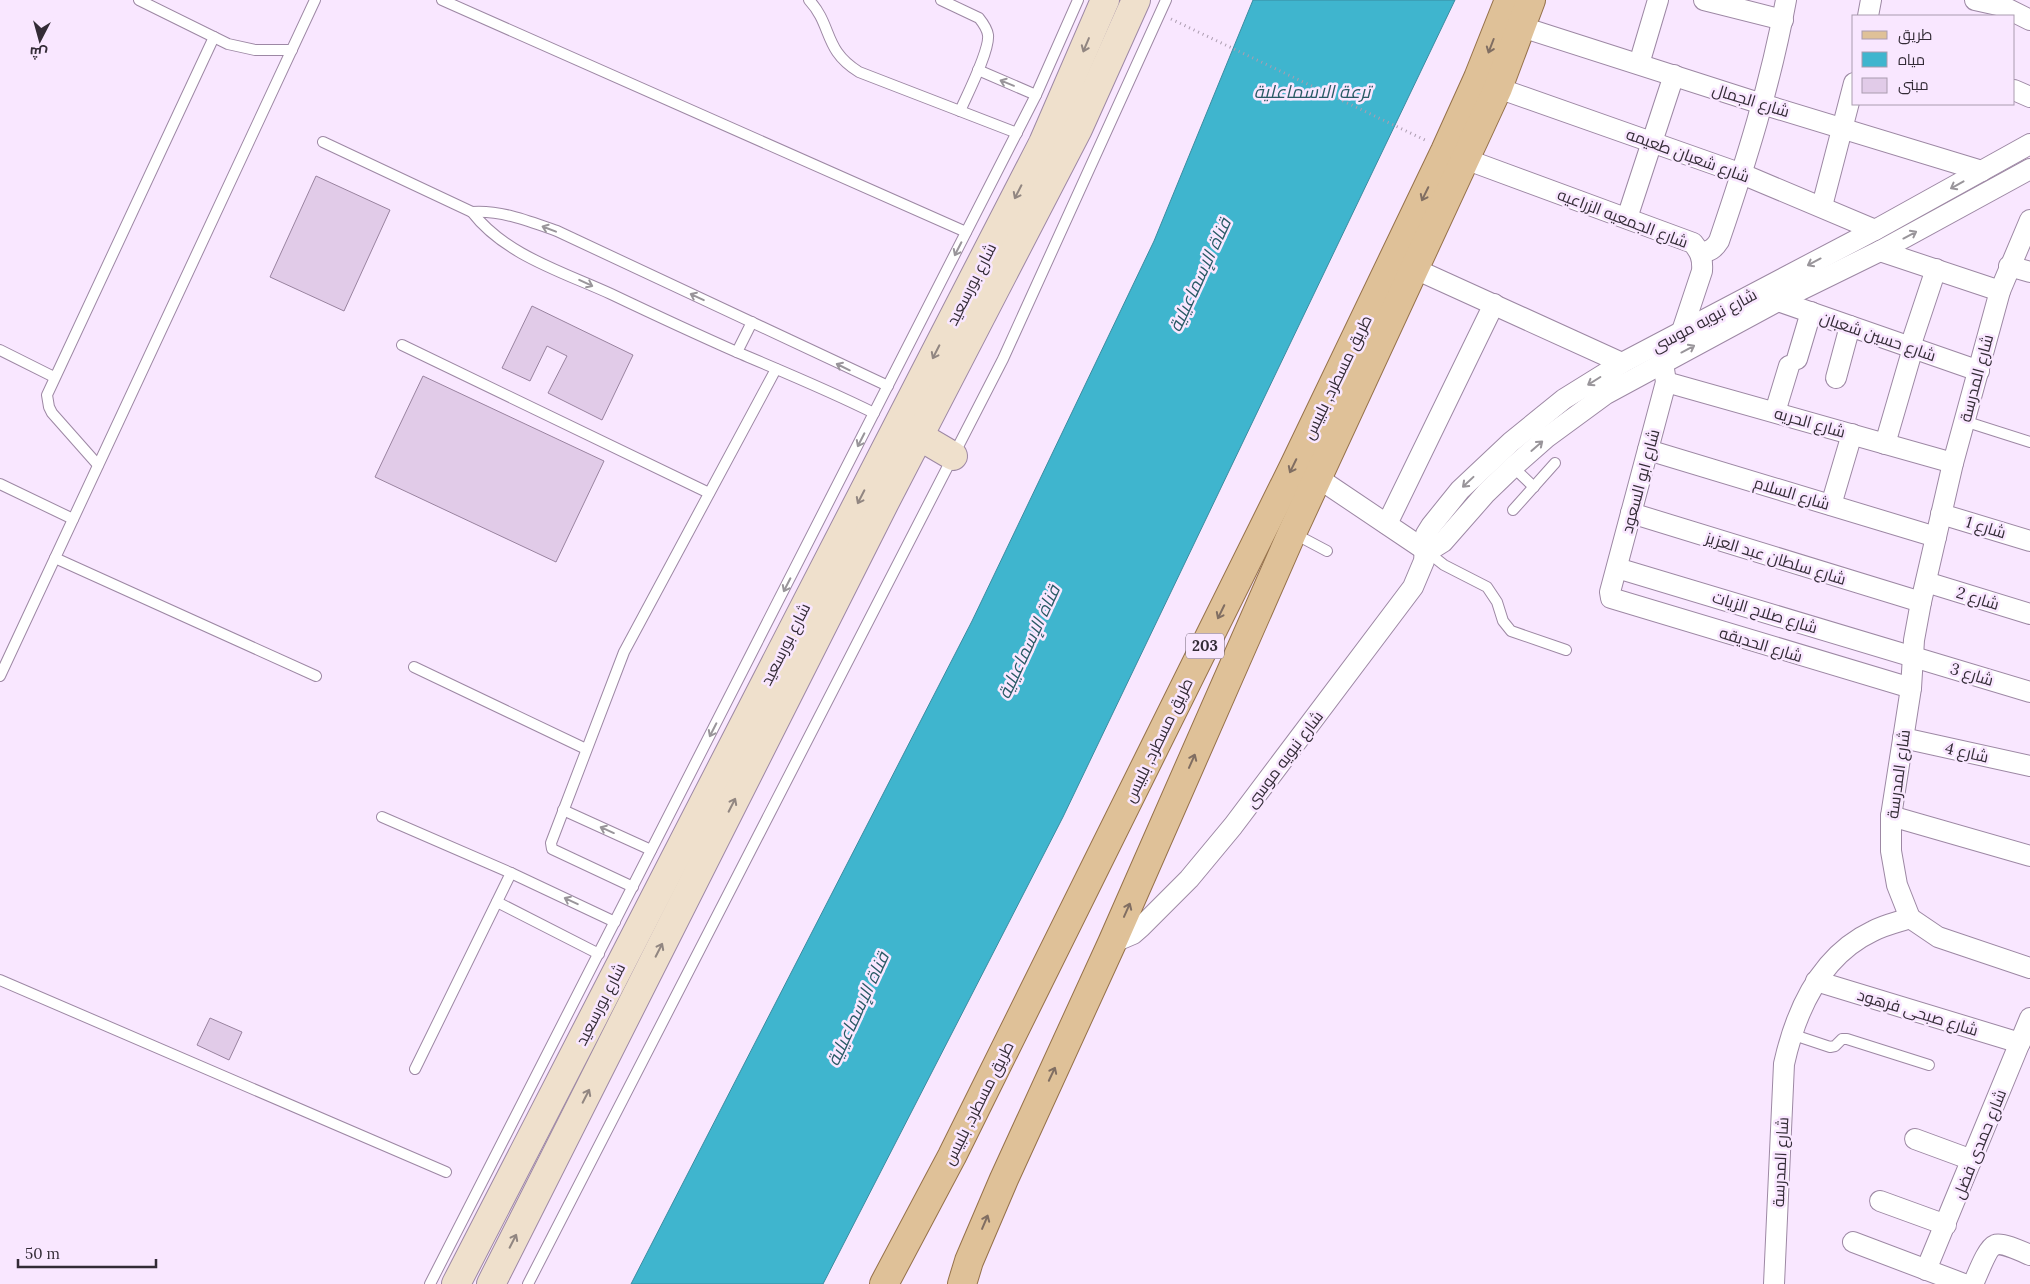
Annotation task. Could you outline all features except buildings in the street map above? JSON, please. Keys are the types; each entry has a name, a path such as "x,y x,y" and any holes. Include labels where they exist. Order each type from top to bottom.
{"main road":[{"name":"شارع بورسعيد","path":"456,1284 1043,143 1105,0"},
{"name":"شارع بورسعيد","path":"491,1284 919,436 1078,129 1136,0"},
{"name":"طريق مسطرد, بلبيس","path":"884,1284 952,1156 1294,466 1445,151 1478,78 1509,0"},
{"name":"طريق مسطرد, بلبيس","path":"965,1273 1004,1179 1112,943 1292,533 1413,268 1498,88 1531,0"},
{"path":"919,436 953,456"},
{"path":"947,1284 965,1273"}],"street":[{"path":"1638,64 1658,0"},
{"path":"1704,0 1783,20"},
{"path":"1701,253 1709,252 1715,247 1742,174 1762,104 1783,20 1786,0"},
{"path":"1868,15 1871,0"},
{"path":"1975,0 2003,3 2030,20"},
{"name":"شارع الجمال","path":"1522,27 1762,104 1982,171"},
{"path":"1627,218 1674,75"},
{"name":"شارع شعبان طعيمه","path":"1498,88 1742,174 1822,206 1875,230"},
{"path":"2015,90 2030,97"},
{"path":"1822,206 1852,92"},
{"name":"شارع نبويه موسى","path":"1112,943 1133,934 1141,927 1189,879 1228,833 1413,587 1426,550 1426,534 1431,526 1460,490 1510,442 1564,399 1622,363 1875,230 2030,144"},
{"name":"شارع الجمعيه الزراعيه","path":"1465,159 1693,243 1701,253 1702,271 1682,331"},
{"name":"شارع نبويه موسى","path":"1426,550 1443,542 1513,467 1546,438 1598,399 1664,372 1778,301 1880,251 2030,170"},
{"name":"شارع المدرسة","path":"1774,1284 1784,1064 1791,1034 1801,1007 1816,981 1841,952 1873,931 1910,918 1896,877 1891,851 1891,816 1904,738 1921,602 1953,463 2000,290 2030,220"},
{"path":"1880,251 2000,290"},
{"path":"2009,266 2030,272"},
{"path":"1413,268 1622,363"},
{"path":"1885,444 1911,348 1936,269"},
{"name":"شارع حسين شعبان","path":"1778,301 1978,371"},
{"path":"1388,524 1494,304"},
{"path":"1775,412 1811,312"},
{"path":"1836,378 1850,326"},
{"name":"شارع الحريه","path":"1664,372 1775,412 1953,463"},
{"name":"شارع ابو السعود","path":"1612,598 1610,592 1648,450 1664,372"},
{"path":"1832,505 1852,434"},
{"name":"شارع السلام","path":"1648,450 1936,537"},
{"path":"1318,478 1426,550"},
{"name":"شارع سلطان عبد العزيز","path":"1631,513 1921,602"},
{"name":"شارع 1","path":"1941,514 2030,541"},
{"name":"شارع صلاح الزيات","path":"1616,568 1913,656"},
{"name":"شارع 2","path":"1926,582 2030,614"},
{"name":"شارع الحديقه","path":"1612,598 1911,688"},
{"name":"شارع 3","path":"1913,656 2030,692"},
{"name":"شارع 4","path":"1904,738 2030,766"},
{"path":"1891,816 2030,856"},
{"path":"1910,918 1938,938 2030,968"},
{"name":"شارع صبحى فرهود","path":"1816,981 2020,1043"},
{"name":"شارع حمدى فضل","path":"1926,1270 2030,1018"},
{"path":"1915,1139 1972,1160"},
{"path":"1880,1201 1946,1225"},
{"path":"1853,1242 1964,1284"},
{"path":"1973,1284 1990,1249 1995,1245 2001,1244 2028,1249"}],"lane":[{"path":"139,0 228,44 246,48 292,50"},
{"path":"0,676 315,0"},
{"path":"442,0 966,232"},
{"path":"809,0 821,16 836,53 850,67 1017,133"},
{"path":"941,0 978,18 987,29 988,42 960,111"},
{"path":"430,1284 1017,133 1078,0"},
{"path":"528,1284 1003,359 1166,0"},
{"path":"98,465 49,407 47,395 214,37"},
{"path":"978,70 1036,94"},
{"path":"323,142 472,212 488,211 508,215 557,232 888,386"},
{"path":"472,212 480,223 497,238 519,251 874,413"},
{"path":"737,352 752,322"},
{"path":"402,344 709,493"},
{"path":"0,350 54,377"},
{"path":"633,887 552,849 551,844 624,652 776,368"},
{"path":"1964,421 2030,442"},
{"path":"1513,510 1555,463"},
{"path":"1513,467 1534,487"},
{"path":"0,484 73,519"},
{"path":"1292,533 1327,551"},
{"path":"1426,550 1444,565 1487,587 1494,596 1503,621 1511,631 1566,650"},
{"path":"55,558 316,676"},
{"path":"414,667 586,749"},
{"path":"563,810 652,850"},
{"path":"382,817 511,873 615,922"},
{"path":"415,1069 511,873"},
{"path":"497,902 599,954"},
{"path":"0,980 446,1172"},
{"path":"1791,1034 1830,1047 1835,1046 1844,1038 1929,1065"}],"path":[{"path":"1160,13 1415,135"}],"water":[{"name":"ترعة الاسماعلية","path":"1253,0 1455,0 1063,817 823,1284 631,1284 972,621 1154,241"}],"water label":[{"name":"قناة الإسماعيلية","path":"1200,275"},
{"name":"قناة الإسماعيلية","path":"1029,642"},
{"name":"قناة الإسماعيلية","path":"858,1009"}]}
